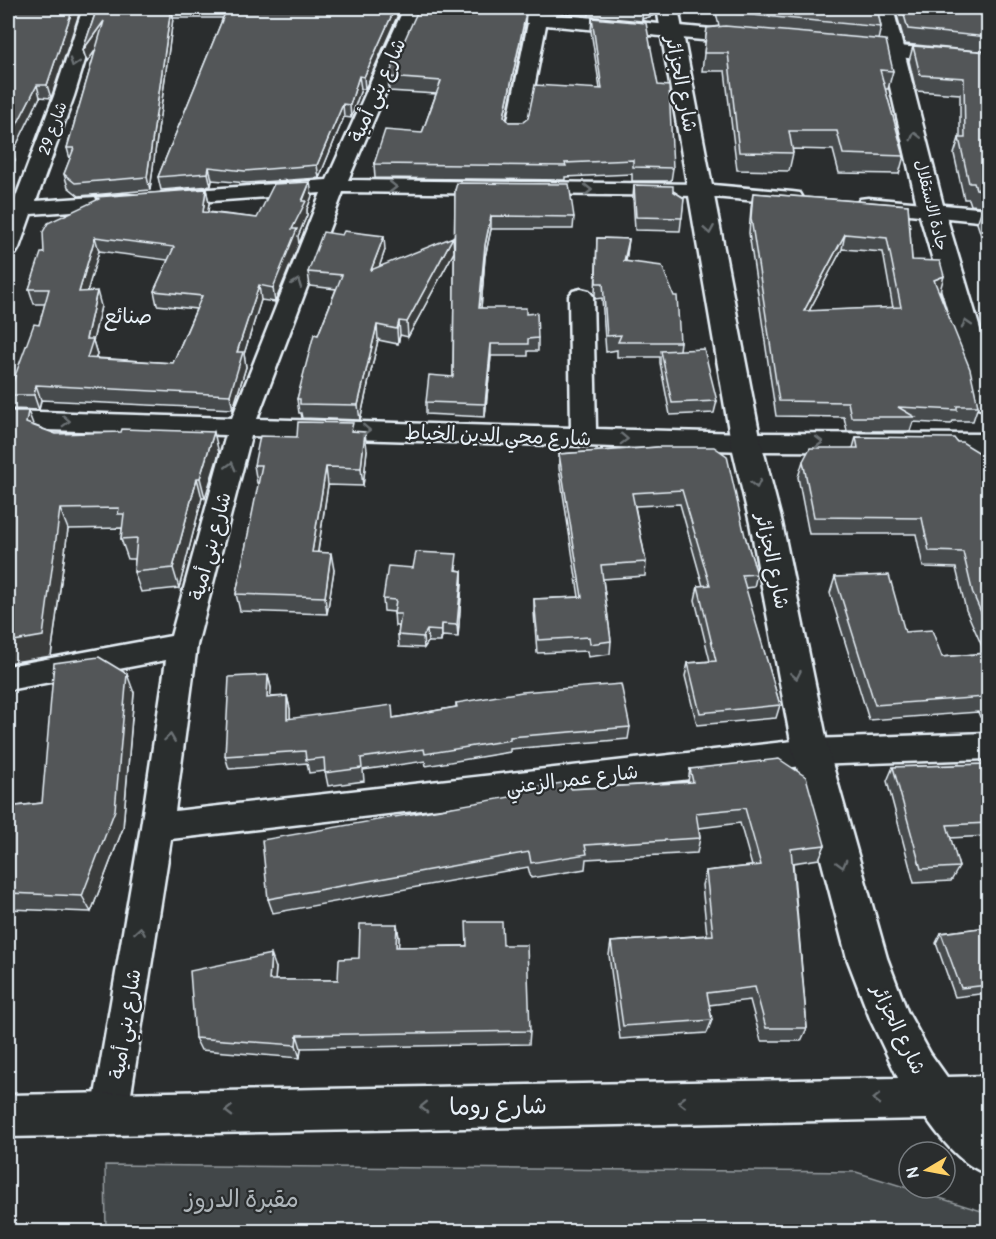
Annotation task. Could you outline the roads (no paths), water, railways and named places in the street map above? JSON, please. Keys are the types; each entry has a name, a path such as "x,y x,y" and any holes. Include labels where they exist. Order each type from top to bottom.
{"main road":[{"name":"جادة الاستقلال","path":"882,8 931,209 988,401"},
{"name":"شارع الجزائر","path":"669,20 702,190 746,442 766,523 811,752 878,990 915,1068 935,1098 952,1120 988,1154"},
{"name":"شارع روما","path":"8,1116 988,1097"}],"street":[{"name":"شارع 29","path":"8,248 14,209 64,96 92,8"},
{"name":"شارع بني أمية","path":"110,1113 157,827 183,645 242,426 335,186 421,8"},
{"path":"467,12 538,19 669,20 758,39"},
{"path":"516,130 538,19"},
{"path":"848,48 988,60"},
{"path":"14,209 335,186 702,190 807,199"},
{"path":"852,202 988,216"},
{"path":"581,296 584,437"},
{"name":"شارع محي الدين الخياط","path":"8,420 746,442 988,443"},
{"path":"8,678 183,645"},
{"name":"شارع عمر الزعني","path":"157,827 811,752 988,746"}],"district":[{"name":"صنائع","path":"128,316"}],"park label":[{"name":"مقبرة الدروز","path":"242,1199"}]}
